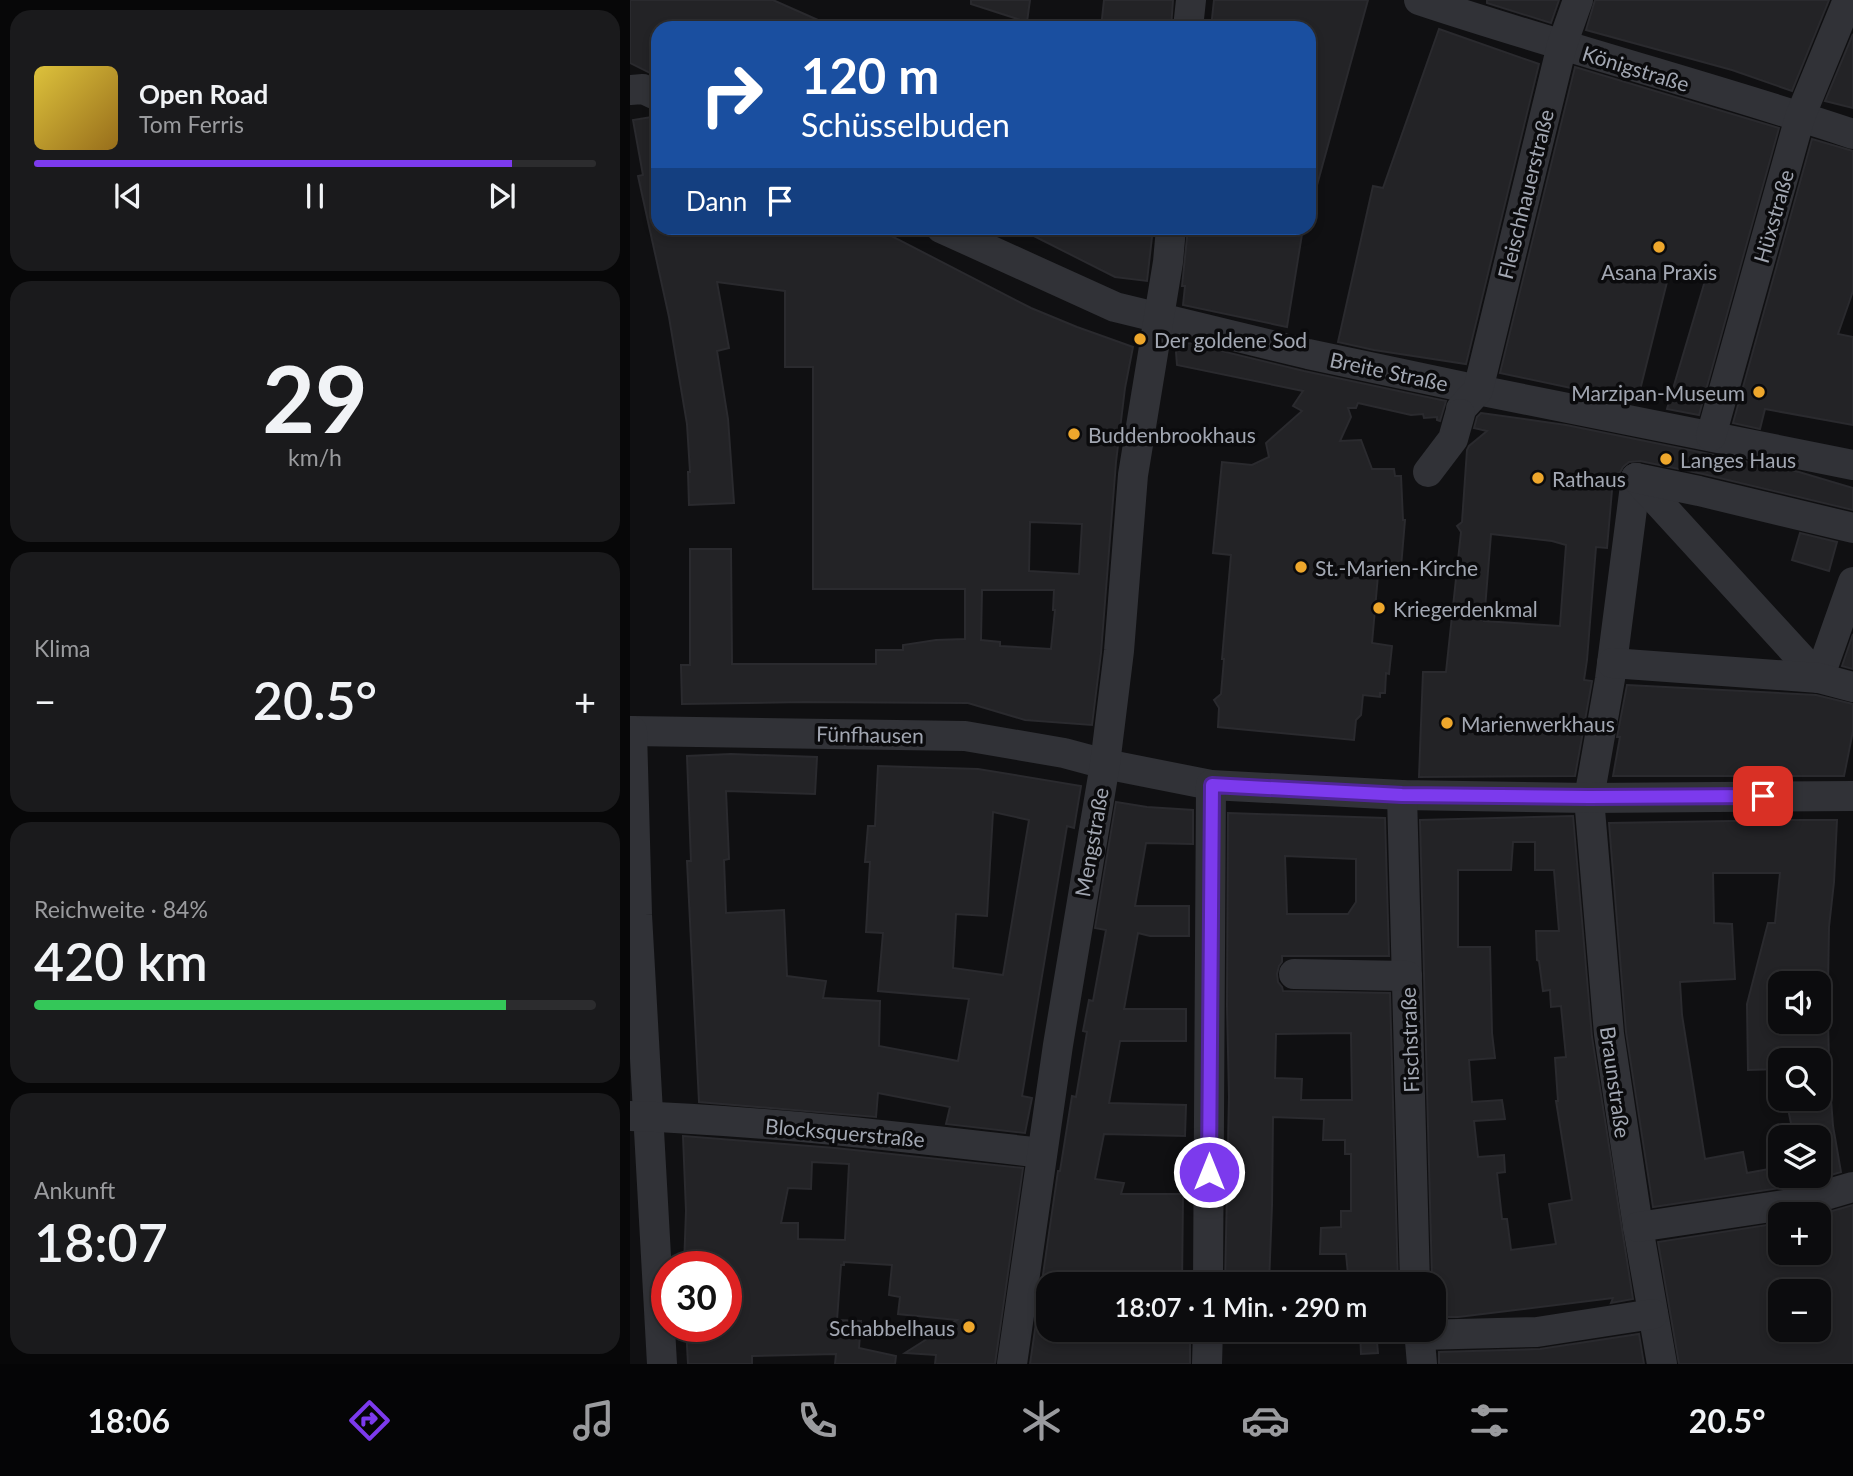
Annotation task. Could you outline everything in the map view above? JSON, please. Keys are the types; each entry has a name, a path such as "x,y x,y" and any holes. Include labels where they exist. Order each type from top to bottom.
{"street":[{"path":"1189,21 1191,0"},
{"name":"Königstraße","path":"1419,0 1853,134"},
{"name":"Fleischhauerstraße","path":"1428,471 1453,439 1466,404 1562,45 1578,0"},
{"name":"Hüxstraße","path":"1711,436 1800,117 1848,0"},
{"path":"630,90 643,89 651,93"},
{"name":"Breite Straße","path":"956,235 1115,307 1308,354 1466,404 1711,436 1853,465"},
{"name":"Mengstraße","path":"1012,1364 1042,1153 1105,764 1119,651 1133,475 1170,235"},
{"path":"1636,478 1853,528"},
{"path":"1636,478 1819,678"},
{"name":"Braunstraße","path":"1636,478 1611,671 1589,797 1609,1034 1662,1364"},
{"path":"1819,678 1853,582"},
{"path":"1611,671 1819,678 1853,687"},
{"path":"631,731 637,915 639,1116 662,1364"},
{"name":"Fünfhausen","path":"631,731 965,736 1064,753 1212,785 1402,795 1853,796"},
{"path":"1208,1272 1212,785"},
{"name":"Fischstraße","path":"1402,795 1415,1272"},
{"path":"1294,974 1407,976"},
{"name":"Blocksquerstraße","path":"639,1116 872,1133 1042,1153"},
{"path":"1638,1227 1798,1203 1853,1187"},
{"path":"1420,1343 1537,1332 1653,1314"},
{"path":"1208,1342 1208,1364"}],"building":[{"path":"630,0 773,0 820,21 651,21 651,74 630,63"},
{"path":"971,0 1030,0 1027,21 971,4"},
{"path":"1104,0 1173,0 1172,21 1102,21"},
{"path":"1214,0 1368,0 1316,189 1316,21 1212,21"},
{"path":"1487,0 1559,0 1551,23 1487,3"},
{"path":"1595,0 1829,0 1792,91 1732,70 1586,30"},
{"path":"1439,29 1539,64 1466,364 1338,342 1373,186 1383,188"},
{"path":"1853,34 1853,108 1825,101"},
{"path":"1575,67 1779,128 1699,415 1667,409 1707,274 1671,266 1637,402 1500,373"},
{"path":"651,117 651,235 890,235 1031,308 1133,347 1116,462 1101,653 1092,725 1025,720 968,703 682,704 681,665 690,665 690,549 731,549 732,664 876,664 876,650 903,650 903,645 965,639 965,589 813,589 813,367 785,367 785,291 717,282 729,348 717,351 728,419 734,503 689,505 687,424 669,317 638,176 643,175 633,120","holes":["1030,522 1082,524 1079,574 1029,571","982,590 1054,590 1051,649 1000,646 1000,642 981,640"]},
{"path":"1812,139 1853,151 1853,291 1838,334 1853,337 1853,425 1765,409 1760,429 1733,423"},
{"path":"1032,235 1152,235 1147,281 1115,277"},
{"path":"1187,235 1302,235 1287,327 1183,305 1185,286 1182,286"},
{"name":"St.-Marien-Kirche","path":"1180,341 1446,401 1440,421 1437,417 1424,418 1423,414 1411,415 1358,403 1356,408 1348,408 1351,417 1340,441 1361,440 1372,469 1394,469 1395,476 1401,476 1405,520 1401,567 1393,571 1393,576 1378,575 1372,643 1392,646 1385,693 1380,693 1380,697 1363,695 1354,740 1218,727 1219,708 1214,700 1221,694 1231,555 1213,553 1222,462 1252,465 1269,457 1266,443 1302,411 1293,406 1303,391 1177,365 1176,352"},
{"path":"1481,413 1566,425 1799,472 1853,488 1853,510 1703,474 1640,461 1629,462 1619,474 1611,475 1607,548 1596,547 1584,680 1592,681 1575,776 1419,777 1423,672 1446,672 1461,532 1457,526 1462,522 1467,450 1487,431 1474,428","holes":["1491,534 1566,545 1560,626 1484,621"]},
{"path":"1800,533 1837,542 1829,571 1792,560"},
{"path":"1853,634 1853,669 1842,666"},
{"path":"1627,685 1816,695 1853,704 1853,731 1844,776 1613,776"},
{"path":"731,754 817,757 815,794 726,791 729,859 724,860 726,913 784,910 787,976 826,981 823,998 880,1001 879,1046 958,1061 969,999 878,991 883,933 866,932 870,862 865,862 868,826 875,826 878,766 978,769 1081,786 1074,828 1067,826 1022,1096 1032,1098 1025,1133 946,1124 950,1107 878,1093 876,1117 699,1102 687,861 691,861 687,756","holes":["993,812 1029,820 1003,975 953,968 956,914 987,916"]},
{"path":"1116,802 1193,810 1193,844 1146,843 1135,906 1189,906 1189,936 1150,936 1138,933 1124,1009 1186,1009 1186,1041 1120,1041 1109,1103 1186,1105 1185,1136 1104,1134 1095,1179 1124,1183 1121,1194 1183,1194 1182,1272 1043,1272 1058,1171 1072,1096 1076,1097 1087,1032 1083,1031 1089,1000 1093,1001 1106,930 1095,928"},
{"path":"1228,813 1385,818 1389,956 1282,956 1277,974 1283,991 1390,993 1398,1272 1348,1272 1346,1254 1320,1254 1321,1228 1341,1227 1341,1211 1351,1211 1351,1154 1345,1154 1345,1140 1323,1140 1324,1119 1273,1117 1269,1272 1225,1272 1229,1097","holes":["1285,856 1356,859 1356,902 1348,914 1287,914","1351,1033 1352,1100 1301,1100 1302,1079 1275,1078 1276,1034"]},
{"path":"1573,816 1592,1037 1633,1299 1611,1303 1613,1298 1446,1317 1446,1272 1432,1272 1420,820","holes":["1513,842 1535,842 1535,870 1554,870 1559,931 1536,931 1537,960 1543,991 1550,990 1551,1007 1561,1006 1566,1057 1555,1058 1556,1101 1572,1200 1549,1204 1556,1244 1511,1250 1507,1219 1502,1219 1497,1173 1505,1172 1504,1155 1478,1157 1474,1121 1505,1119 1502,1100 1472,1102 1469,1060 1495,1058 1490,947 1458,947 1458,870 1511,870"]},
{"path":"1837,820 1828,971 1768,971 1768,1034 1828,1034 1829,1048 1768,1048 1768,1069 1748,1070 1747,1004 1768,923 1775,923 1780,873 1713,873 1714,923 1732,924 1735,979 1680,982 1682,1015 1705,1159 1743,1152 1747,1173 1768,1169 1768,1188 1781,1188 1653,1207 1626,1032 1609,823"},
{"path":"1831,1099 1841,1172 1831,1175 1831,1125 1791,1125 1788,1111 1831,1111"},
{"path":"683,1136 835,1148 1023,1168 995,1364 935,1364 936,1355 905,1353 957,1320 898,1314 900,1297 889,1295 892,1265 844,1262 844,1265 841,1265 837,1320 861,1321 859,1348 896,1356 895,1364 835,1364 836,1354 752,1356 752,1364 688,1364 687,1342 742,1342 742,1251 685,1251","holes":["812,1162 849,1164 845,1240 798,1239 798,1223 781,1223 788,1188 811,1189"]},
{"path":"1853,1205 1853,1364 1679,1364 1658,1242 1768,1225 1768,1265 1831,1265 1831,1211"},
{"path":"1036,1323 1036,1342 1190,1342 1190,1364 1030,1364"},
{"path":"1639,1334 1644,1364 1439,1364 1439,1352 1540,1349"},
{"path":"1360,1342 1377,1342 1378,1353 1361,1354"}],"place":[{"name":"Asana Praxis","path":"1659,247"},
{"name":"Der goldene Sod","path":"1140,339"},
{"name":"Marzipan-Museum","path":"1759,392"},
{"name":"Buddenbrookhaus","path":"1074,434"},
{"name":"Langes Haus","path":"1666,459"},
{"name":"Rathaus","path":"1538,478"},
{"name":"St.-Marien-Kirche","path":"1301,567"},
{"name":"Kriegerdenkmal","path":"1379,608"},
{"name":"Marienwerkhaus","path":"1447,723"},
{"name":"Schabbelhaus","path":"969,1327"}],"route":[{"path":"1209,1172 1212,785 1402,795 1763,796"}]}
